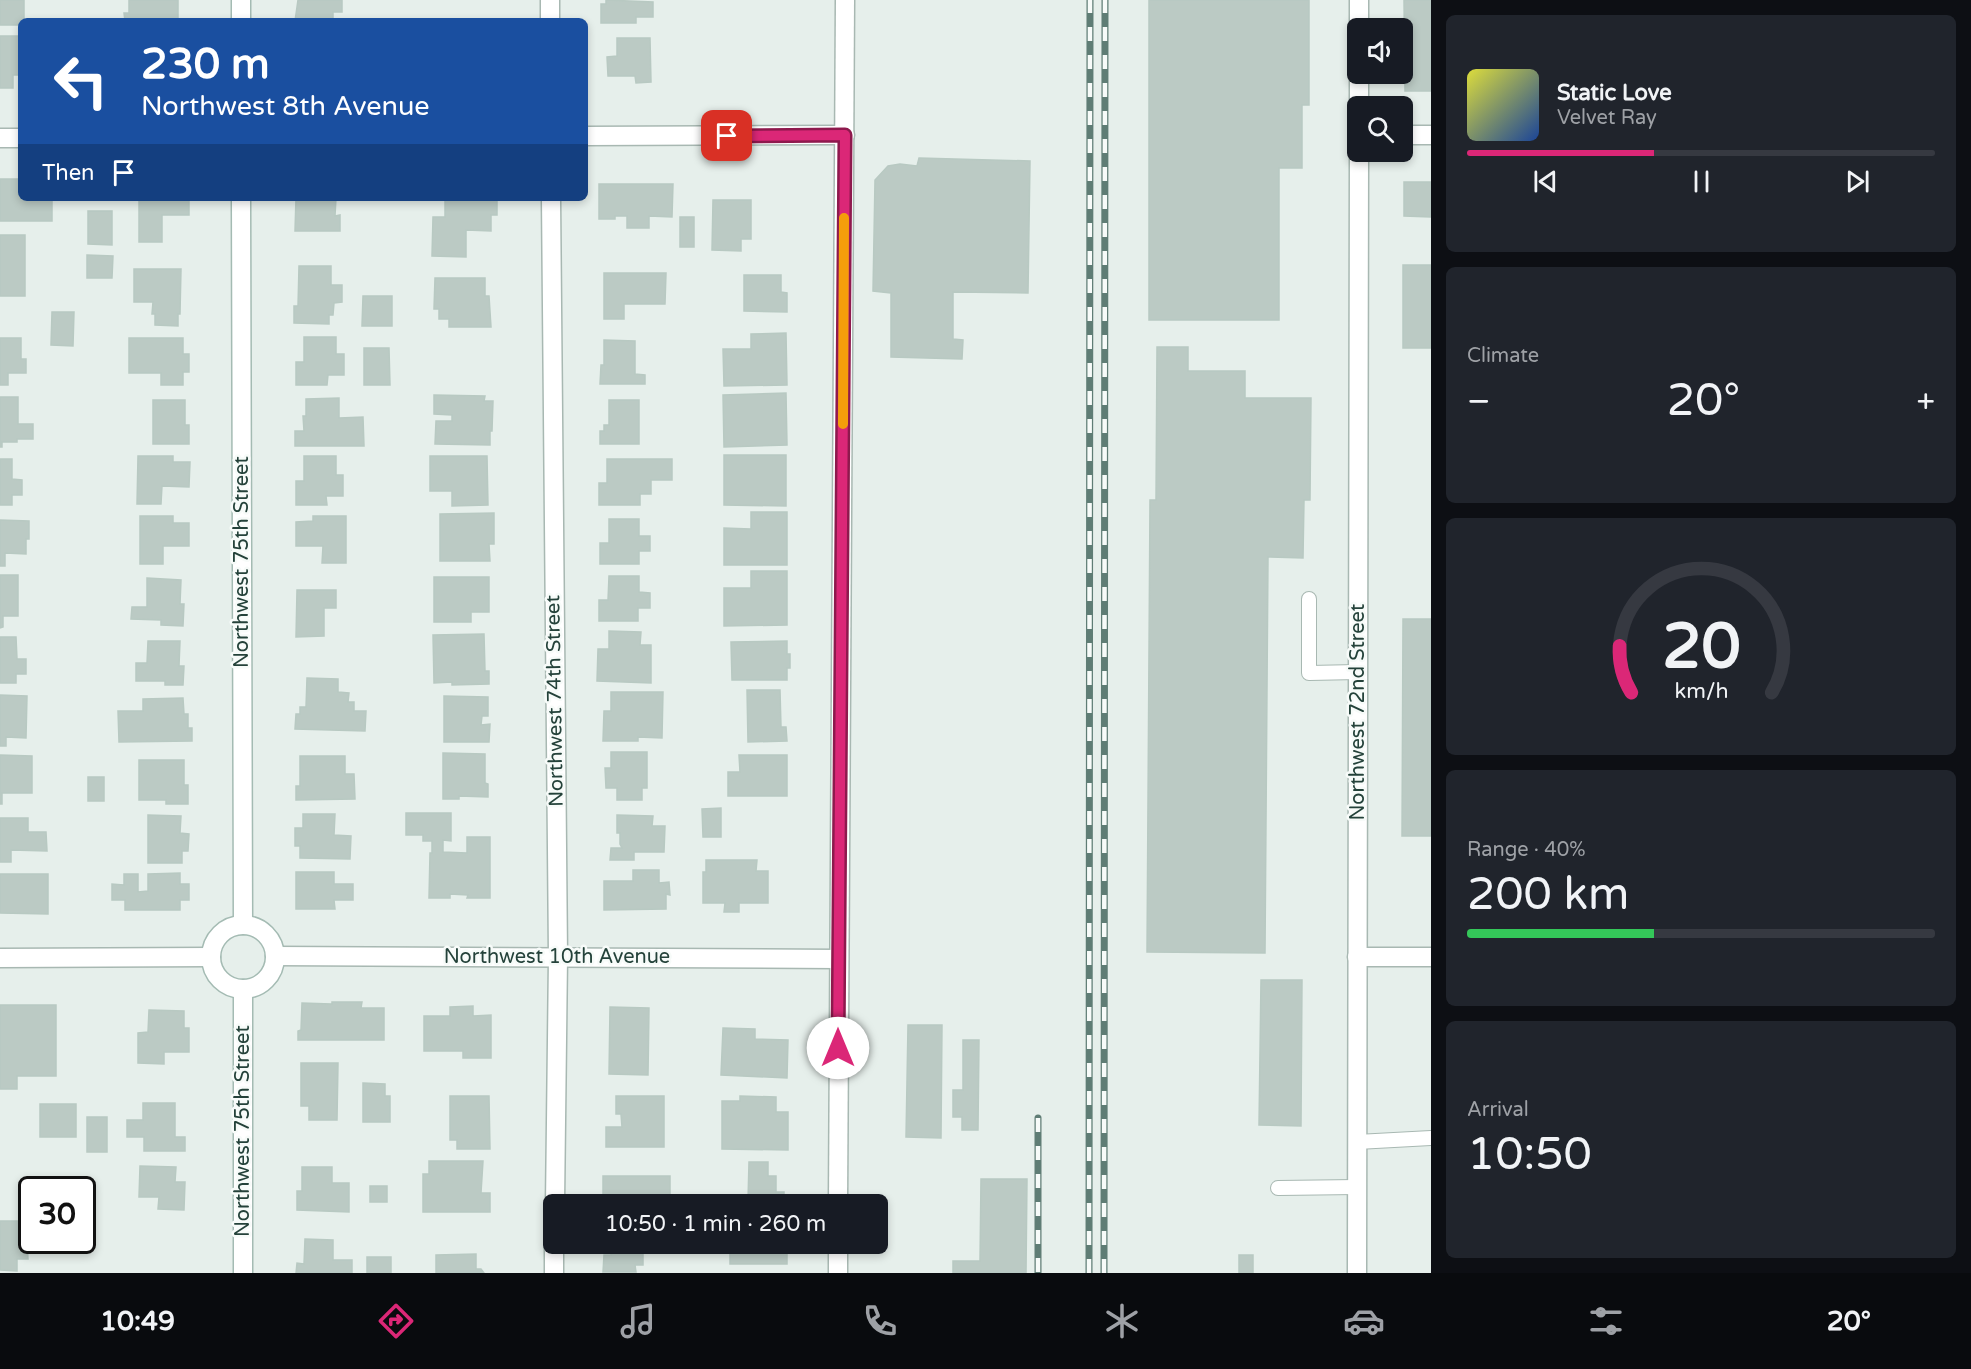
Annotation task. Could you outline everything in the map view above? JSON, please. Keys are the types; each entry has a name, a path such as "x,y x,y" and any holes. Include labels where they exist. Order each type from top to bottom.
{"street":[{"path":"241,0 241,18"},
{"path":"550,0 550,18"},
{"path":"838,1194 844,0"},
{"path":"1359,0 1359,18"},
{"path":"588,136 845,135"},
{"path":"1413,135 1431,135"},
{"path":"0,138 18,138"},
{"name":"Northwest 72nd Street","path":"1357,1273 1359,162"},
{"name":"Northwest 75th Street","path":"241,201 243,925"},
{"name":"Northwest 74th Street","path":"551,201 558,957 555,1194"},
{"path":"243,925 251,926 265,934 270,940 275,956 271,972 266,979 260,985 243,990 233,988 217,976 211,957 217,938 233,927 243,925"},
{"name":"Northwest 10th Avenue","path":"275,956 838,959"},
{"path":"0,958 211,957"},
{"path":"1357,957 1431,957"},
{"name":"Northwest 75th Street","path":"243,990 243,1273"},
{"path":"554,1254 554,1273"},
{"path":"838,1254 838,1273"}],"lane":[{"path":"1309,598 1309,674 1358,672"},
{"path":"1357,1142 1431,1138"},
{"path":"1278,1188 1357,1187"}],"building":[{"path":"0,0 24,0 24,18 18,18 18,25 0,25"},
{"path":"129,0 178,0 178,18 125,18 124,13 129,13"},
{"path":"298,0 342,0 342,12 333,12 333,18 295,18"},
{"path":"606,0 653,2 653,17 636,17 636,23 601,23 601,4 606,4"},
{"path":"1149,0 1309,0 1309,105 1302,105 1302,168 1279,168 1279,320 1149,320"},
{"path":"1404,0 1431,0 1431,91 1405,91 1405,84 1413,84 1413,18 1404,18"},
{"path":"0,36 18,36 18,75 13,75 13,88 0,88"},
{"path":"617,38 650,38 651,82 636,83 635,76 608,76 607,57 617,56"},
{"path":"919,158 1030,161 1028,293 953,292 953,339 963,340 962,359 891,357 891,293 873,291 875,180 888,166 900,164 917,166"},
{"path":"0,179 18,179 18,201 52,201 52,221 0,221"},
{"path":"1404,182 1431,182 1431,217 1404,216"},
{"path":"599,184 673,184 672,217 649,216 649,228 627,228 627,216 599,219"},
{"path":"713,200 751,200 751,239 741,239 741,251 712,250"},
{"path":"139,201 189,201 189,215 162,215 162,242 139,242"},
{"path":"296,201 336,201 335,216 340,215 340,231 295,231"},
{"path":"445,201 497,201 497,215 491,215 491,231 466,230 466,257 432,256 433,217 445,217"},
{"path":"88,211 112,211 112,245 88,244"},
{"path":"680,217 694,217 694,247 680,247"},
{"path":"0,235 25,235 25,296 0,296"},
{"path":"87,255 113,256 112,278 87,278"},
{"path":"1403,265 1431,265 1431,348 1403,348"},
{"path":"299,266 331,266 331,285 342,285 342,302 334,303 333,315 329,315 329,324 294,323 294,306 298,306"},
{"path":"134,269 181,269 178,326 155,325 155,314 152,314 153,302 134,302"},
{"path":"604,273 666,273 665,304 624,304 624,319 604,319"},
{"path":"744,275 781,275 781,292 787,293 787,312 744,311"},
{"path":"435,278 485,278 485,296 489,296 491,327 449,327 449,319 439,319 439,309 434,309"},
{"path":"363,296 392,296 392,326 362,326"},
{"path":"52,312 74,312 73,346 51,345"},
{"path":"786,333 787,385 724,386 723,349 751,349 751,334"},
{"path":"304,337 336,337 336,354 344,354 344,375 328,375 327,385 296,385 296,362 304,362"},
{"path":"0,338 21,338 21,359 26,359 26,373 8,373 8,385 0,385"},
{"path":"129,338 183,338 183,354 189,354 189,372 183,372 183,385 161,385 161,373 129,373"},
{"path":"604,340 635,341 635,374 645,375 645,384 600,384 601,365 604,365"},
{"path":"1157,347 1188,347 1188,371 1245,371 1245,398 1311,398 1310,500 1304,500 1303,558 1268,557 1265,953 1147,952 1150,500 1156,500"},
{"path":"364,348 389,348 390,385 364,385"},
{"path":"786,393 787,445 724,447 723,395"},
{"path":"434,395 485,396 484,401 493,401 490,445 435,444 436,421 452,421 452,415 434,414"},
{"path":"0,397 18,397 18,424 33,424 33,439 2,442 2,447 0,447"},
{"path":"339,398 339,418 363,417 364,446 295,446 295,431 304,431 303,416 306,416 306,399"},
{"path":"153,400 185,400 185,425 189,425 189,444 153,444"},
{"path":"609,400 639,400 639,444 600,444 600,431 604,431 604,425 609,425"},
{"path":"724,455 786,455 786,506 724,505"},
{"path":"138,456 173,456 173,462 190,462 189,487 162,486 161,504 137,504"},
{"path":"304,456 336,456 336,475 343,475 343,496 326,496 327,505 296,505 296,481 304,481"},
{"path":"430,456 487,456 488,505 452,506 452,491 430,491"},
{"path":"0,459 12,459 12,479 22,480 22,495 12,495 12,505 0,505"},
{"path":"607,459 672,459 672,480 651,480 651,494 640,494 640,505 599,505 599,483 607,483"},
{"path":"751,512 787,512 787,565 724,565 724,528 751,529"},
{"path":"494,513 494,544 489,544 490,561 440,561 440,514"},
{"path":"140,516 173,516 173,523 189,523 189,546 163,546 163,564 140,564"},
{"path":"313,516 346,516 346,563 322,563 323,546 296,546 296,522 313,521"},
{"path":"609,519 639,519 639,536 650,536 650,551 639,551 639,564 600,564 600,543 609,543"},
{"path":"0,520 29,521 26,554 5,553 5,566 0,566"},
{"path":"751,571 787,571 787,625 724,626 724,588 751,588"},
{"path":"0,575 18,575 18,616 3,616 3,627 0,628"},
{"path":"609,576 639,576 639,592 650,593 650,608 638,608 638,621 599,621 599,600 608,600"},
{"path":"434,577 489,577 489,612 471,612 471,622 434,622"},
{"path":"147,578 181,580 180,604 184,604 183,626 161,625 161,620 131,619 132,607 147,607"},
{"path":"297,590 336,590 336,608 324,608 324,636 296,637"},
{"path":"1403,619 1431,619 1431,836 1402,836"},
{"path":"609,631 641,632 640,645 651,645 651,683 597,681 598,649 609,649"},
{"path":"484,634 485,671 489,671 489,684 434,683 433,635"},
{"path":"0,637 16,637 17,659 26,659 26,674 16,674 16,683 0,683"},
{"path":"148,641 180,641 179,666 184,666 183,685 165,685 165,681 136,681 136,663 147,663"},
{"path":"787,641 790,668 787,668 787,680 732,680 731,642"},
{"path":"307,678 338,679 338,692 349,693 348,702 354,702 354,711 366,711 365,731 295,729 296,714 300,714 300,707 306,707"},
{"path":"747,690 780,690 781,727 786,727 787,741 748,742"},
{"path":"611,692 663,692 662,738 638,737 638,741 603,741 604,711 611,711"},
{"path":"0,695 27,696 26,738 6,737 6,746 0,746"},
{"path":"444,696 488,697 488,716 482,716 481,725 490,724 489,742 444,742"},
{"path":"183,698 184,714 188,714 188,728 192,728 192,741 119,742 118,711 143,711 143,699"},
{"path":"611,752 647,752 647,788 642,788 642,800 617,800 617,788 606,788 605,768 611,768"},
{"path":"443,753 485,754 485,783 488,784 488,797 459,796 459,799 443,799"},
{"path":"0,755 32,756 32,793 2,793 2,804 0,804"},
{"path":"739,755 787,755 787,796 728,796 728,772 740,772"},
{"path":"300,756 345,756 345,774 354,774 355,799 296,800 296,786 300,786"},
{"path":"139,760 184,760 184,785 188,785 188,804 166,804 166,800 139,800"},
{"path":"88,777 104,777 104,801 88,801"},
{"path":"721,808 721,837 703,837 702,809"},
{"path":"406,813 451,813 451,841 443,840 443,852 467,853 467,837 490,837 490,898 467,898 468,895 450,894 450,898 429,898 432,841 423,841 423,835 406,835"},
{"path":"303,814 335,814 334,835 351,836 350,859 300,858 300,846 295,846 295,828 303,828"},
{"path":"148,815 181,816 180,833 189,834 188,851 182,851 182,863 148,863"},
{"path":"617,815 653,816 652,826 665,826 664,852 634,852 634,860 610,860 611,848 622,848 620,833 617,833"},
{"path":"0,818 28,818 28,832 46,832 47,851 11,850 11,862 0,862"},
{"path":"706,860 757,860 756,871 768,871 768,903 739,903 739,912 724,912 725,903 703,903 703,872 706,872"},
{"path":"633,870 659,870 659,883 669,882 670,895 666,894 666,909 604,910 604,881 633,881"},
{"path":"296,872 334,872 334,884 353,884 353,900 334,900 335,909 296,909"},
{"path":"180,873 180,884 189,884 189,900 180,900 180,910 125,910 125,900 112,900 112,884 124,885 124,874 138,874 138,892 148,891 148,874"},
{"path":"0,874 48,874 48,914 0,913"},
{"path":"1261,980 1302,980 1301,1126 1259,1125"},
{"path":"332,1002 362,1002 361,1008 384,1008 384,1040 298,1040 298,1031 301,1030 302,1003 332,1004"},
{"path":"0,1005 56,1005 56,1076 17,1076 17,1089 0,1089"},
{"path":"473,1006 473,1016 491,1015 491,1058 463,1058 463,1051 424,1051 424,1016 450,1016 450,1007"},
{"path":"610,1007 649,1008 648,1075 609,1074"},
{"path":"149,1010 184,1011 184,1028 189,1028 189,1052 164,1052 164,1064 138,1063 138,1033 148,1032"},
{"path":"908,1025 942,1025 941,1138 906,1137"},
{"path":"723,1028 755,1029 755,1039 788,1040 787,1078 721,1075"},
{"path":"963,1040 979,1040 978,1130 962,1130 962,1117 953,1117 953,1090 963,1090"},
{"path":"301,1063 338,1063 337,1120 309,1120 309,1106 301,1106"},
{"path":"363,1083 385,1084 385,1096 390,1096 390,1122 363,1122"},
{"path":"450,1096 489,1096 490,1149 457,1149 457,1140 450,1140"},
{"path":"616,1096 664,1096 664,1147 606,1147 606,1127 622,1127 621,1114 616,1114"},
{"path":"740,1096 776,1097 776,1112 788,1112 788,1150 722,1149 722,1101 740,1101"},
{"path":"143,1103 175,1103 175,1137 185,1137 185,1151 144,1151 144,1137 127,1137 127,1120 143,1120"},
{"path":"40,1104 76,1104 76,1137 40,1137"},
{"path":"87,1117 107,1117 107,1152 87,1152"},
{"path":"429,1161 483,1161 481,1193 490,1193 490,1212 423,1212 423,1174 429,1174"},
{"path":"749,1162 768,1162 768,1176 776,1176 776,1192 784,1192 784,1194 748,1194"},
{"path":"140,1166 176,1167 175,1182 185,1182 184,1210 158,1209 159,1197 139,1197"},
{"path":"302,1167 332,1167 332,1183 349,1183 349,1212 297,1210 297,1191 302,1191"},
{"path":"603,1176 670,1176 670,1194 603,1194"},
{"path":"981,1179 1027,1179 1026,1273 953,1273 953,1261 980,1261"},
{"path":"370,1186 387,1186 387,1202 370,1202"},
{"path":"0,1221 18,1221 18,1254 28,1254 28,1259 17,1259 17,1271 0,1270"},
{"path":"305,1239 333,1240 333,1260 352,1260 352,1273 296,1273 297,1263 304,1264"},
{"path":"476,1254 476,1269 481,1269 484,1273 436,1273 436,1255"},
{"path":"643,1254 643,1265 635,1265 636,1272 603,1272 604,1255"},
{"path":"730,1254 787,1254 787,1264 730,1264"},
{"path":"1239,1255 1253,1255 1253,1273 1239,1273"},
{"path":"367,1257 391,1257 391,1273 367,1273"}],"railway":[{"path":"1089,1273 1090,0"},
{"path":"1104,1273 1105,0"},
{"path":"1038,1118 1038,1273"}],"slow traffic":[{"path":"843,424 844,218"}],"route":[{"path":"727,136 845,135 838,1048"}]}
